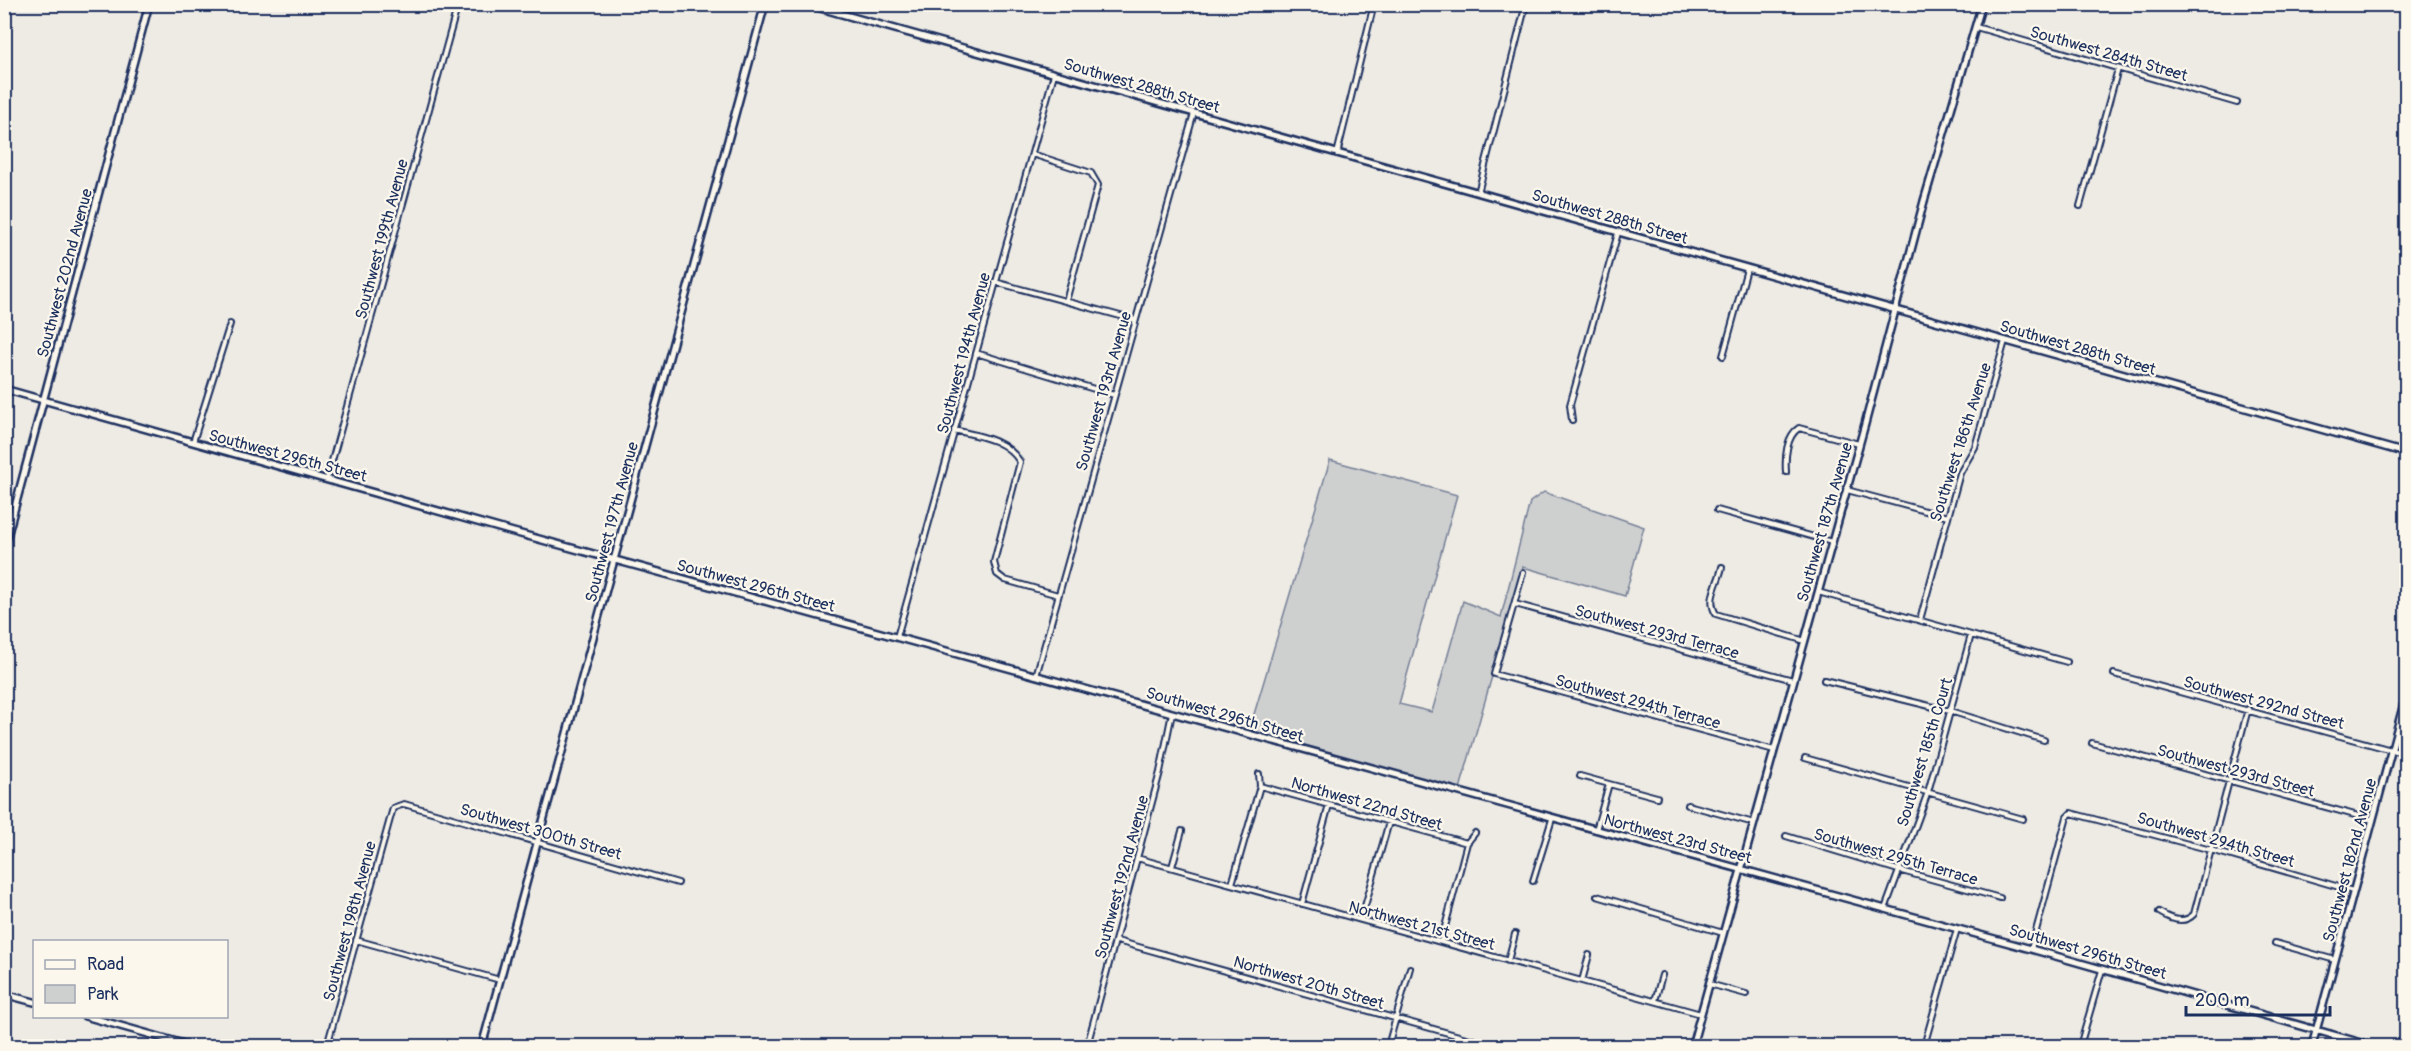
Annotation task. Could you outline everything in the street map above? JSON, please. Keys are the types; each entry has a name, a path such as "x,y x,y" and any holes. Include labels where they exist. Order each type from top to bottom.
{"street":[{"name":"Southwest 202nd Avenue","path":"4,548 149,4"},
{"name":"Southwest 199th Avenue","path":"327,479 458,4"},
{"name":"Southwest 197th Avenue","path":"482,1047 765,4"},
{"name":"Southwest 288th Street","path":"806,4 2406,453"},
{"path":"839,14 841,4"},
{"path":"1337,154 1374,4"},
{"path":"1478,193 1526,4"},
{"name":"Southwest 187th Avenue","path":"1692,1047 1896,310 1924,201 1982,4"},
{"name":"Southwest 284th Street","path":"1976,27 2236,103"},
{"path":"2080,207 2118,69"},
{"name":"Southwest 194th Avenue","path":"897,638 994,282 1054,74"},
{"name":"Southwest 193rd Avenue","path":"1036,676 1194,114"},
{"path":"1032,154 1091,173 1098,185 1066,301"},
{"path":"1572,420 1570,405 1618,233"},
{"path":"1723,356 1747,269"},
{"path":"994,282 1135,320"},
{"path":"193,443 230,324"},
{"name":"Southwest 186th Avenue","path":"1920,620 1960,473 1980,433 2005,340"},
{"path":"976,353 1114,395"},
{"name":"Southwest 296th Street","path":"4,389 1463,794"},
{"path":"1786,472 1785,458 1791,436 1799,428 1859,444"},
{"path":"954,430 1001,443 1013,450 1020,462 994,562 997,574 1005,580 1058,595"},
{"path":"1846,490 1948,517"},
{"path":"1717,510 1832,542"},
{"name":"Southwest 293rd Terrace","path":"1722,567 1712,602 1714,611 1720,617 1805,641"},
{"path":"1515,604 1523,573"},
{"path":"1818,592 2067,662"},
{"name":"Southwest 293rd Terrace","path":"1515,604 1793,680"},
{"name":"Southwest 294th Terrace","path":"1515,604 1494,674 1774,750"},
{"name":"Southwest 185th Court","path":"1885,909 1928,792 1971,635"},
{"name":"Southwest 292nd Street","path":"2114,674 2406,754"},
{"path":"1824,680 1950,711 2044,740"},
{"name":"Southwest 182nd Avenue","path":"2312,1047 2406,696"},
{"path":"2159,912 2182,921 2190,918 2195,908 2248,709"},
{"name":"Southwest 192nd Avenue","path":"1088,1046 1160,772 1172,713"},
{"name":"Southwest 293rd Street","path":"2092,743 2373,820"},
{"path":"1805,758 2023,819"},
{"path":"1232,884 1260,786 1259,774"},
{"path":"1580,776 1657,797"},
{"path":"1595,830 1609,784"},
{"name":"Northwest 22nd Street","path":"1260,786 1467,843"},
{"name":"Northwest 23rd Street","path":"1463,794 1885,909"},
{"name":"Southwest 300th Street","path":"397,804 404,804 678,883"},
{"name":"Southwest 198th Avenue","path":"327,1047 393,808 397,804"},
{"path":"1302,904 1329,805"},
{"path":"1688,805 1754,824"},
{"name":"Southwest 294th Street","path":"2031,949 2067,816 2071,813 2354,891"},
{"path":"1533,880 1552,819"},
{"path":"1361,920 1389,822"},
{"path":"1172,867 1182,831"},
{"path":"1441,942 1467,843 1475,833"},
{"name":"Southwest 295th Terrace","path":"1786,836 2000,898"},
{"name":"Northwest 21st Street","path":"1137,858 1701,1014"},
{"path":"1598,896 1723,933"},
{"name":"Southwest 296th Street","path":"1885,909 2317,1031"},
{"path":"1924,1047 1957,929"},
{"path":"1508,961 1515,934"},
{"path":"356,940 500,980"},
{"name":"Northwest 20th Street","path":"1117,941 1495,1047"},
{"path":"2275,944 2336,960"},
{"path":"1582,981 1589,955"},
{"path":"1388,1047 1410,968"},
{"path":"2080,1047 2102,970"},
{"path":"1655,1001 1662,975"},
{"path":"1709,984 1746,994"},
{"path":"4,994 33,1002"},
{"path":"89,1018 191,1047"},
{"path":"2317,1031 2372,1047"}],"green space":[{"path":"1330,460 1457,495 1399,704 1432,712 1463,601 1501,617 1530,502 1544,492 1644,527 1625,596 1523,567 1460,789 1249,731"}]}
